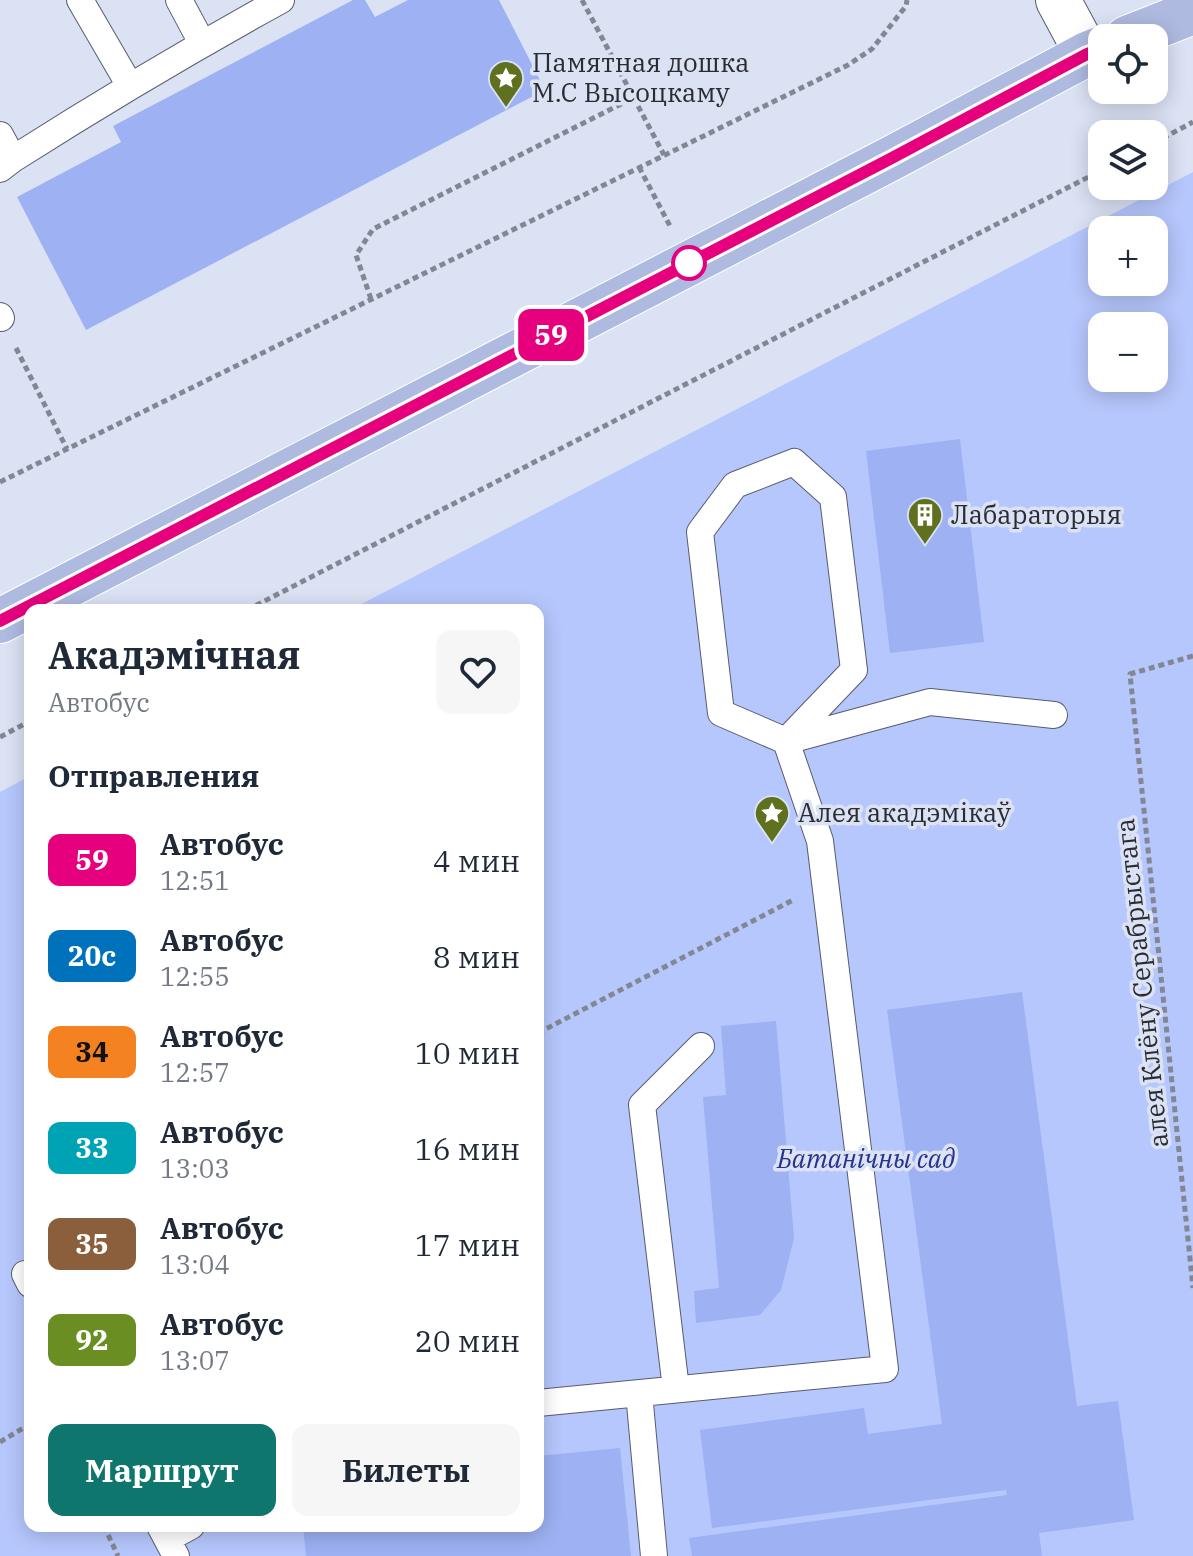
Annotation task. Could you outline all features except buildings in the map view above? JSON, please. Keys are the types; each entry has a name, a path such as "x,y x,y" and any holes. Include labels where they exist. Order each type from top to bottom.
{"main road":[{"path":"1058,0 1088,42"},
{"path":"1114,24 1132,0"},
{"path":"1163,24 1193,12"},
{"path":"33,604 1088,54"},
{"path":"0,621 24,609"}],"lane":[{"path":"80,0 130,86"},
{"path":"179,0 202,43"},
{"path":"0,135 6,164 202,43 281,0"},
{"path":"786,741 854,670 833,497 794,462 735,485 700,532 721,713 786,741 930,702 1054,715"},
{"path":"544,1402 885,1369 820,841 786,741"},
{"path":"676,1389 642,1105 701,1046"},
{"path":"639,1393 654,1556"}],"path":[{"path":"582,0 664,155"},
{"path":"0,482 848,65 872,49 906,6 907,0"},
{"path":"371,299 356,255 373,229 633,98"},
{"path":"1168,135 1193,122"},
{"path":"639,167 689,263"},
{"path":"259,604 1088,177"},
{"path":"0,317 67,449"},
{"name":"алея Клёну Серабрыстага","path":"1193,656 1130,674 1193,1288"},
{"path":"0,737 24,724"},
{"path":"544,1030 826,883"},
{"path":"0,1442 24,1428"},
{"path":"107,1532 118,1556"}],"green space":[{"name":"Батанічны сад","path":"1193,172 1193,1556 0,1556 0,792 24,779 24,1532 544,1532 544,604 362,604 1088,227 1088,296 1168,296 1168,216 1108,216 1139,200 1168,200 1168,185"}],"bus line":[{"name":"59","path":"33,604 1088,54"},
{"name":"59","path":"0,621 24,609"}],"place":[{"name":"Памятная дошка М.С Высоцкаму","path":"506,109"},
{"name":"Лабараторыя","path":"925,546"},
{"name":"Алея акадэмікаў","path":"772,844"}]}
